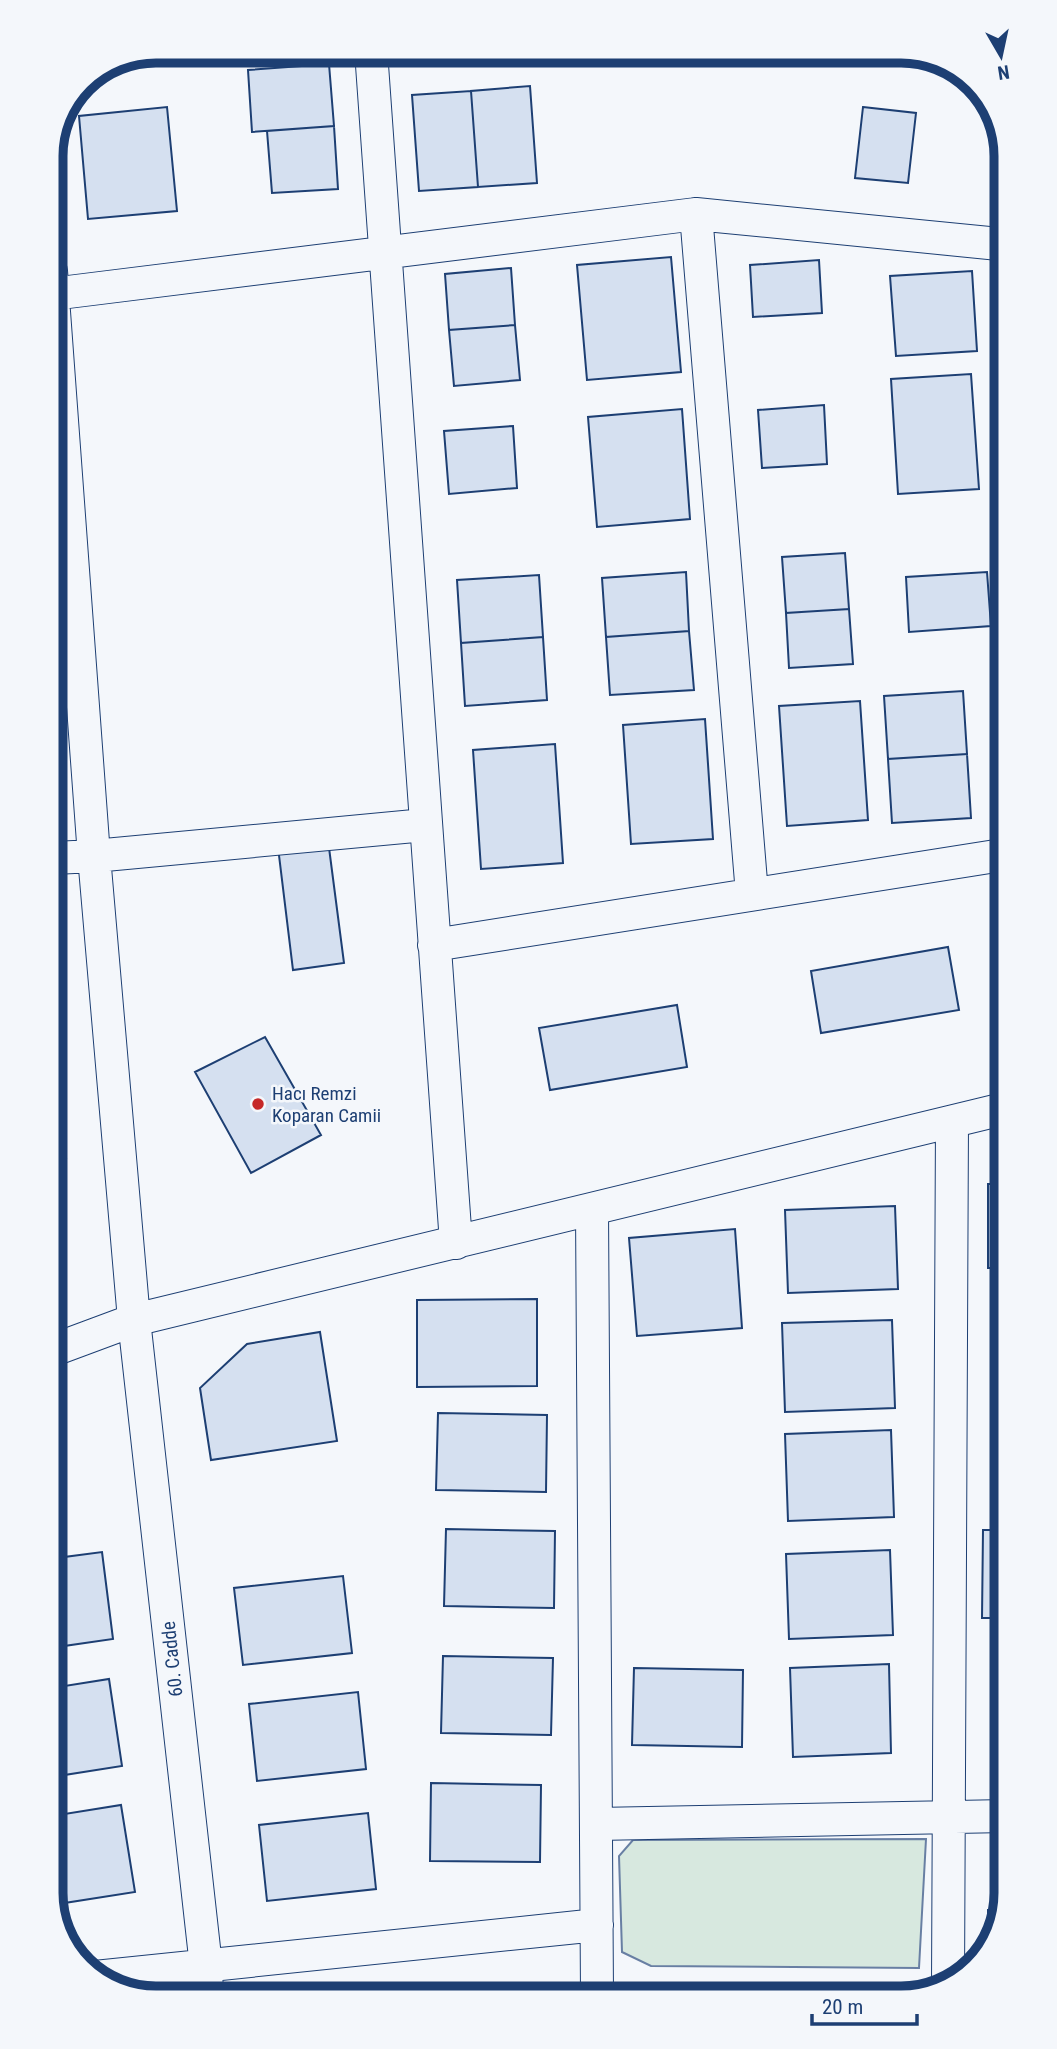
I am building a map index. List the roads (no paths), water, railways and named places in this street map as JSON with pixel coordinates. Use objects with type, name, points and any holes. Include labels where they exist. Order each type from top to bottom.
[{"type":"street","points":[[372,63],[456,1242]]},
{"type":"street","points":[[696,214],[752,894]]},
{"type":"street","points":[[63,285],[384,253],[696,214],[994,244]]},
{"type":"street","name":"60. Cadde","points":[[63,435],[94,856],[134,1320],[207,1986]]},
{"type":"street","points":[[63,858],[425,825]]},
{"type":"street","points":[[434,945],[994,856]]},
{"type":"street","points":[[63,1346],[134,1320],[994,1111]]},
{"type":"street","points":[[948,1973],[952,1122]]},
{"type":"street","points":[[592,1209],[597,1986]]},
{"type":"street","points":[[597,1824],[994,1816]]},
{"type":"street","points":[[113,1975],[597,1926]]},
{"type":"place","name":"Hacı Remzi Koparan Camii","points":[[258,1104]]}]
